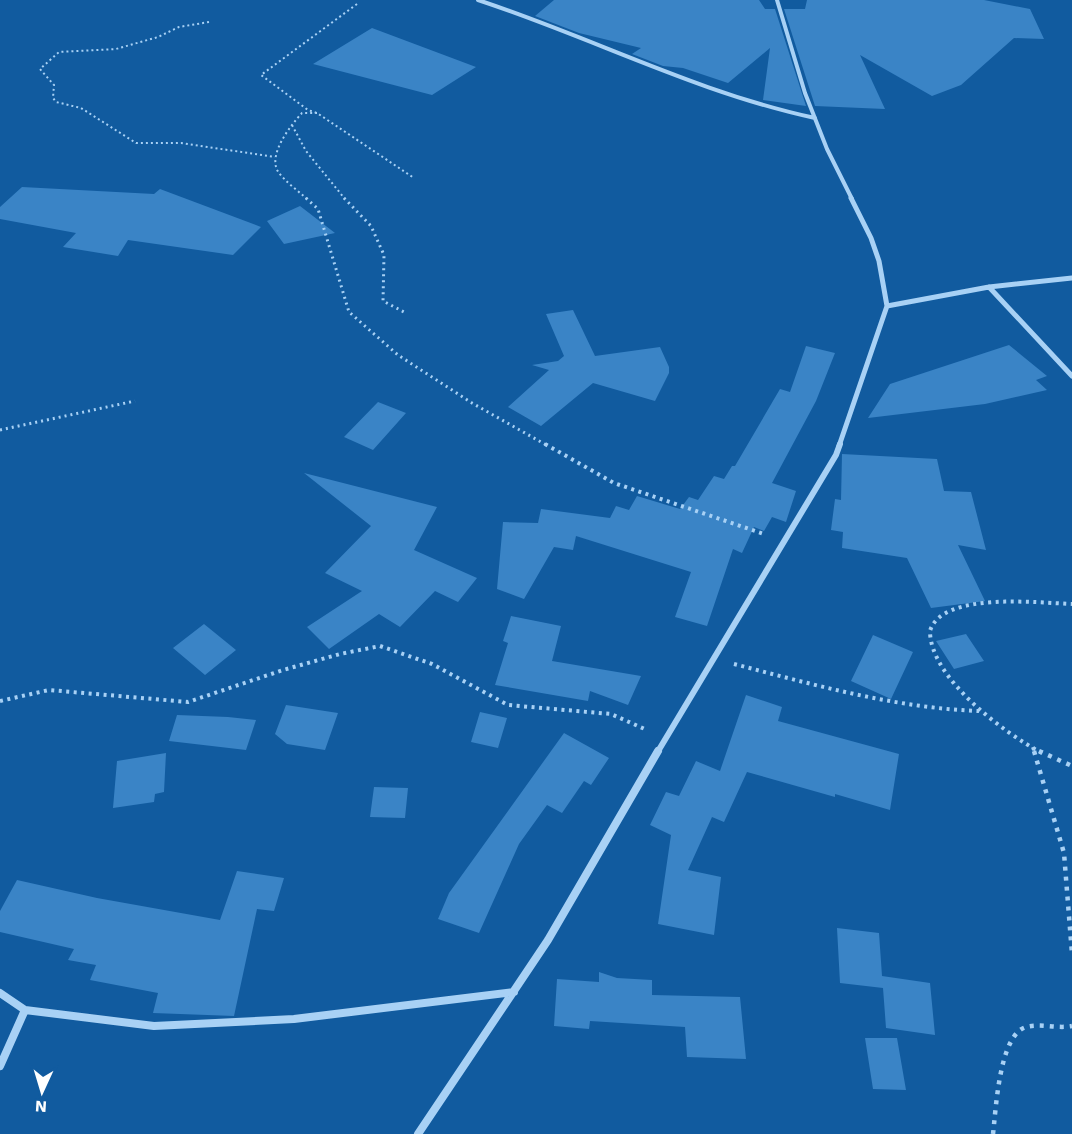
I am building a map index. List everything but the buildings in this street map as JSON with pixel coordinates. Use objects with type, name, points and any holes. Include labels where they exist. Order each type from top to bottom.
[{"type":"street","points":[[478,0],[574,34],[679,78],[783,112],[815,118]]},
{"type":"street","points":[[418,1134],[548,940],[667,739],[712,658],[836,455],[887,306],[879,261],[871,238],[827,149],[777,0]]},
{"type":"street","points":[[887,306],[989,287],[1072,278]]},
{"type":"street","points":[[989,287],[1072,376]]},
{"type":"street","points":[[0,993],[25,1010],[154,1026],[294,1019],[514,992]]},
{"type":"street","points":[[0,1066],[25,1010]]},
{"type":"path","points":[[357,4],[261,75],[309,110],[317,113],[414,178]]},
{"type":"path","points":[[209,22],[179,27],[158,37],[116,49],[59,52],[40,69],[54,85],[53,98],[56,102],[81,108],[136,143],[181,143],[275,157]]},
{"type":"path","points":[[317,113],[302,113],[291,125],[275,157],[277,171],[318,209],[349,312],[398,355],[472,403],[614,483],[734,522],[784,542]]},
{"type":"path","points":[[291,125],[306,151],[351,206],[371,226],[384,255],[383,301],[404,312]]},
{"type":"path","points":[[0,430],[135,401]]},
{"type":"path","points":[[1072,604],[994,603],[944,613],[933,623],[929,632],[930,640],[942,664],[980,711],[1061,763],[1072,766]]},
{"type":"path","points":[[0,701],[49,690],[188,702],[283,670],[340,654],[380,646],[432,664],[508,705],[611,714],[667,739]]},
{"type":"path","points":[[712,658],[879,700],[952,711],[980,711]]},
{"type":"path","points":[[1033,746],[1064,853],[1072,954]]},
{"type":"path","points":[[993,1134],[1003,1063],[1013,1034],[1024,1027],[1051,1029],[1072,1026]]}]
